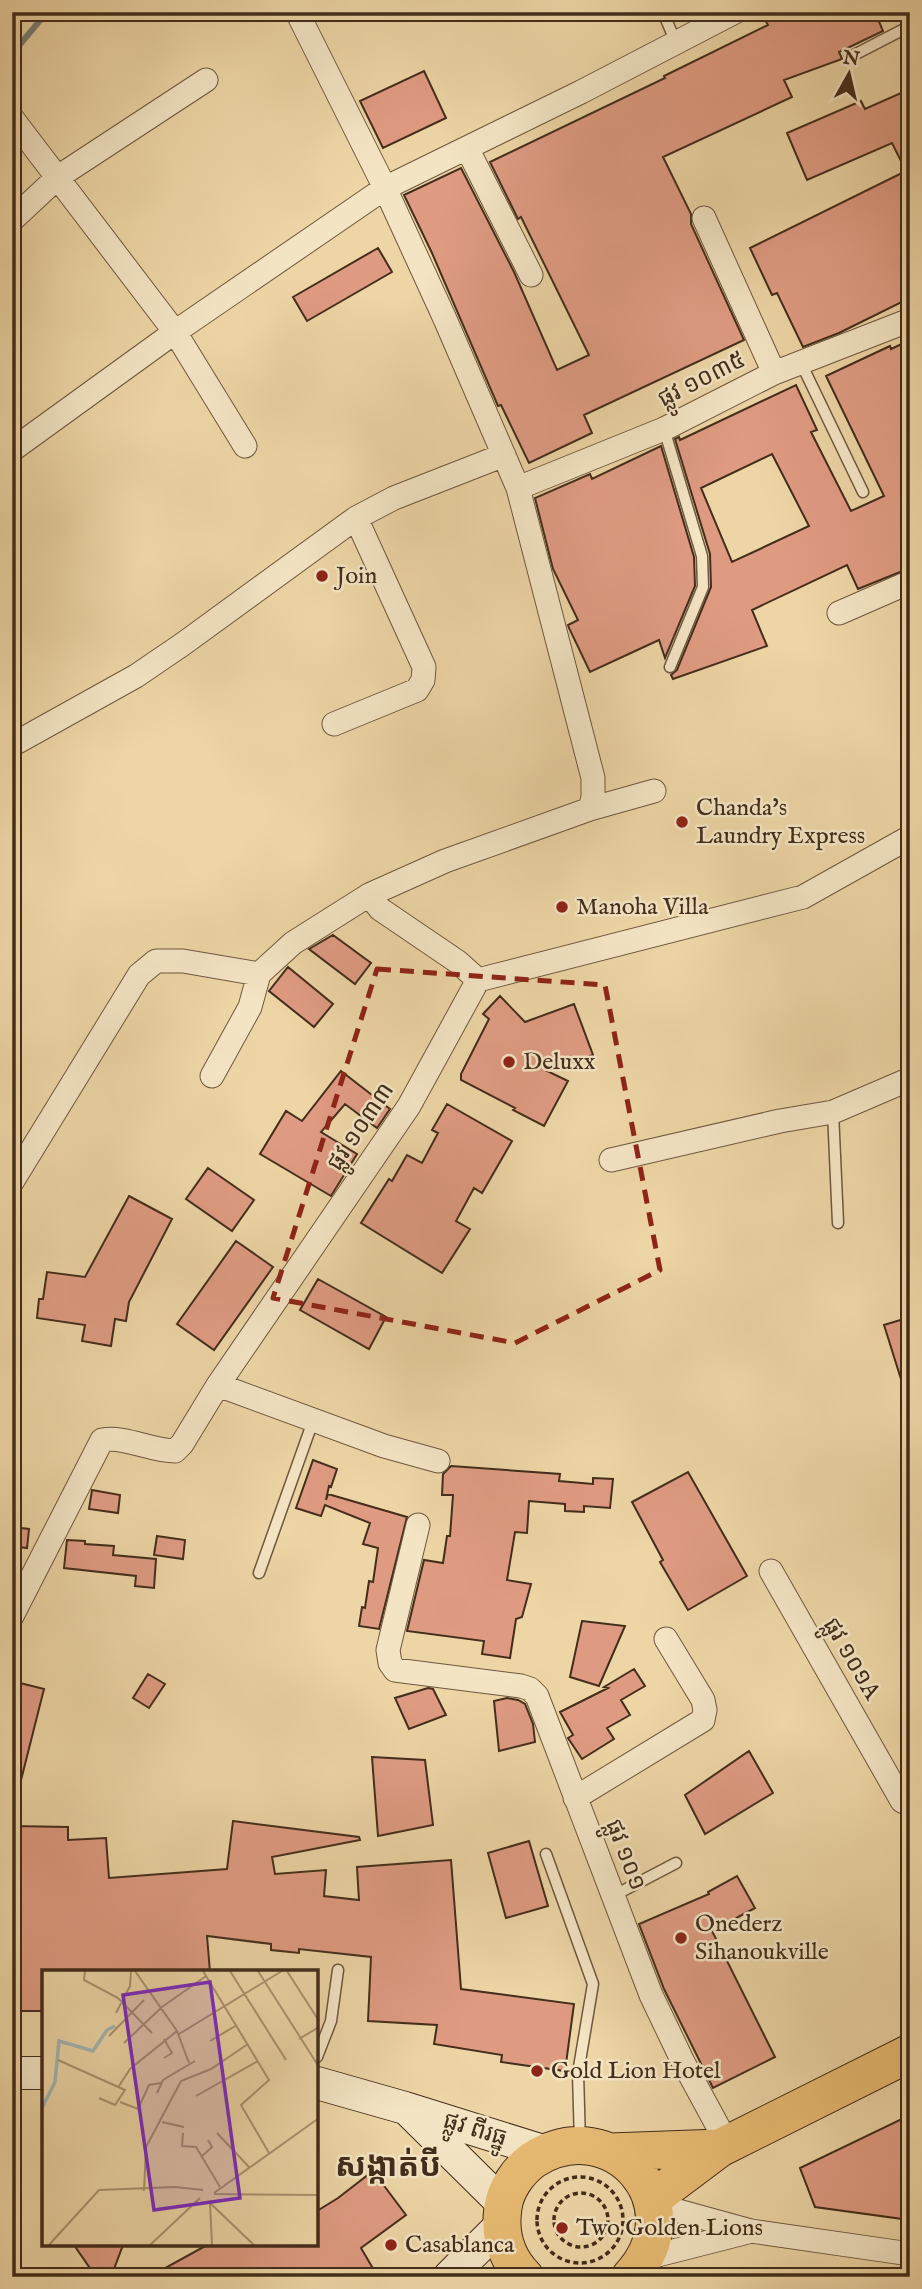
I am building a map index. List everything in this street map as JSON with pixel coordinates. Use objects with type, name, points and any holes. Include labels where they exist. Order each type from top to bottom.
[{"type":"main road","points":[[652,2201],[724,2146],[910,2053]]},
{"type":"main road","points":[[12,2073],[42,2073]]},
{"type":"main road","name":"ផ្លូវ ពីរធ្នូ","points":[[318,2083],[586,2159]]},
{"type":"main road","name":"ផ្លូវ ពីរធ្នូ","points":[[405,2108],[502,2214]]},
{"type":"main road","points":[[525,2277],[509,2256],[503,2241],[502,2214],[511,2183],[526,2165],[724,2146]]},
{"type":"main road","points":[[586,2159],[628,2163],[642,2179],[652,2201],[655,2230],[642,2268]]},
{"type":"main road","points":[[449,2277],[502,2214]]},
{"type":"street","points":[[297,12],[385,188],[518,488],[593,778],[590,808]]},
{"type":"street","points":[[12,450],[175,332],[385,188],[735,12]]},
{"type":"street","points":[[12,220],[58,177],[206,80]]},
{"type":"street","points":[[12,118],[175,332],[245,446]]},
{"type":"street","points":[[467,148],[531,275]]},
{"type":"street","points":[[704,218],[774,373]]},
{"type":"street","name":"ផ្លូវ ១០៣៥","points":[[518,488],[664,429],[774,373],[910,320]]},
{"type":"street","points":[[12,745],[136,676],[356,518],[394,498],[504,454]]},
{"type":"street","points":[[334,724],[417,690],[424,680],[424,667],[356,518]]},
{"type":"street","points":[[839,613],[910,582]]},
{"type":"street","points":[[212,1076],[250,1007],[259,974],[293,943],[369,895],[446,861],[590,808],[654,791]]},
{"type":"street","points":[[369,895],[380,909],[458,962],[478,980],[803,897],[910,837]]},
{"type":"street","points":[[12,1182],[139,975],[156,961],[183,961],[259,974]]},
{"type":"street","name":"ផ្លូវ ១០៣៣","points":[[12,1616],[102,1440],[112,1438],[164,1451],[175,1451],[182,1444],[218,1385],[409,1106],[478,980]]},
{"type":"street","points":[[611,1160],[833,1112],[910,1079]]},
{"type":"street","points":[[218,1385],[384,1446],[439,1461]]},
{"type":"street","name":"ផ្លូវ ១០១","points":[[418,1525],[388,1650],[390,1663],[395,1670],[414,1674],[522,1686],[537,1696],[656,2006],[724,2146]]},
{"type":"street","name":"ផ្លូវ ១០១A","points":[[771,1571],[902,1801],[910,1805]]},
{"type":"street","points":[[575,1798],[703,1720],[703,1700],[666,1639]]},
{"type":"street","points":[[652,2201],[751,2231],[910,2254]]},
{"type":"street","points":[[642,2268],[751,2231]]},
{"type":"lane","points":[[663,12],[676,43]]},
{"type":"lane","points":[[850,57],[910,26]]},
{"type":"lane","points":[[802,363],[863,492]]},
{"type":"lane","points":[[664,429],[702,556],[703,587],[670,667]]},
{"type":"lane","points":[[833,1112],[838,1223]]},
{"type":"lane","points":[[259,1573],[313,1421]]},
{"type":"lane","points":[[546,1854],[593,1984],[578,2073],[586,2159]]},
{"type":"lane","points":[[613,1896],[676,1863]]},
{"type":"lane","points":[[318,2054],[331,2021],[338,1970]]},
{"type":"path","points":[[586,2159],[617,2197],[624,2217],[622,2232],[612,2250],[604,2257],[591,2262],[574,2263],[557,2257],[548,2249],[539,2235],[538,2211],[542,2199],[562,2180],[590,2178],[586,2159]]},
{"type":"path","points":[[581,2193],[599,2200],[608,2217],[607,2228],[601,2238],[588,2245],[577,2246],[568,2243],[559,2235],[554,2222],[555,2214],[563,2200],[581,2193]]},
{"type":"highlighted area","points":[[377,969],[605,985],[660,1270],[515,1343],[273,1298]]},
{"type":"building","points":[[780,12],[875,12],[883,31],[839,52],[842,59],[784,80],[792,97],[663,157],[691,214],[691,224],[744,340],[584,415],[592,433],[529,463],[501,405],[498,406],[404,195],[461,168],[514,272],[557,370],[589,355],[521,217],[518,219],[490,162],[768,25],[765,20]]},
{"type":"building","points":[[424,71],[446,118],[383,148],[360,101]]},
{"type":"building","points":[[910,89],[910,298],[839,333],[803,347],[777,293],[772,295],[750,248],[906,171],[892,143],[807,180],[787,133],[861,101],[865,109]]},
{"type":"building","points":[[378,248],[392,272],[307,321],[293,297]]},
{"type":"building","points":[[910,340],[910,568],[858,589],[847,565],[752,610],[767,646],[673,679],[671,675],[677,670],[711,587],[710,554],[675,439],[679,437],[680,440],[796,385],[817,430],[811,432],[851,511],[884,496],[826,376],[890,346],[891,349]],"holes":[[[772,454],[809,526],[732,562],[701,488]]]},
{"type":"building","points":[[661,446],[694,557],[695,586],[665,658],[659,640],[590,672],[568,625],[578,620],[553,569],[535,498],[590,474],[592,479]]},
{"type":"building","points":[[333,935],[371,963],[355,984],[309,949]]},
{"type":"building","points":[[288,967],[333,1004],[314,1027],[269,991]]},
{"type":"building","points":[[500,996],[525,1022],[574,1004],[593,1055],[547,1071],[568,1081],[544,1126],[461,1080],[461,1074],[489,1019],[483,1014]]},
{"type":"building","points":[[341,1071],[390,1109],[377,1128],[345,1104],[321,1132],[357,1154],[331,1196],[260,1154],[286,1111],[302,1121]]},
{"type":"building","points":[[447,1104],[512,1141],[482,1193],[474,1188],[456,1221],[470,1229],[442,1273],[361,1223],[389,1179],[392,1181],[407,1155],[422,1163],[438,1133],[432,1130]]},
{"type":"building","points":[[208,1168],[254,1200],[232,1231],[186,1199]]},
{"type":"building","points":[[129,1196],[172,1219],[129,1302],[126,1321],[115,1319],[111,1346],[82,1341],[85,1325],[37,1318],[47,1272],[85,1277]]},
{"type":"building","points":[[236,1241],[273,1267],[214,1350],[177,1324]]},
{"type":"building","points":[[318,1279],[386,1317],[369,1349],[300,1310]]},
{"type":"building","points":[[910,1317],[910,1394],[906,1395],[884,1325]]},
{"type":"building","points":[[313,1460],[337,1469],[331,1487],[329,1486],[326,1500],[328,1494],[407,1517],[379,1629],[359,1626],[369,1581],[373,1582],[378,1548],[363,1544],[370,1523],[325,1505],[321,1516],[296,1508]]},
{"type":"building","points":[[451,1466],[560,1474],[559,1481],[593,1484],[593,1478],[613,1479],[610,1508],[584,1506],[584,1512],[565,1511],[565,1504],[529,1501],[527,1533],[515,1532],[507,1580],[531,1584],[522,1617],[516,1619],[510,1658],[482,1654],[484,1641],[407,1631],[424,1560],[443,1563],[447,1536],[450,1536],[453,1495],[442,1495],[443,1474]]},
{"type":"building","points":[[688,1472],[747,1576],[688,1610],[660,1562],[663,1560],[632,1502]]},
{"type":"building","points":[[92,1490],[120,1495],[118,1513],[89,1509]]},
{"type":"building","points":[[12,1527],[29,1529],[27,1548],[12,1546]]},
{"type":"building","points":[[157,1536],[185,1540],[183,1559],[154,1555]]},
{"type":"building","points":[[67,1540],[114,1546],[113,1555],[156,1559],[154,1588],[135,1586],[136,1576],[64,1568]]},
{"type":"building","points":[[582,1621],[625,1626],[599,1686],[570,1677]]},
{"type":"building","points":[[634,1669],[645,1686],[621,1700],[630,1715],[607,1728],[614,1739],[582,1759],[568,1738],[573,1735],[560,1712],[608,1688],[604,1687]]},
{"type":"building","points":[[148,1674],[165,1684],[149,1708],[133,1698]]},
{"type":"building","points":[[12,1681],[44,1689],[18,1792],[12,1791]]},
{"type":"building","points":[[428,1688],[433,1689],[446,1715],[409,1729],[395,1698]]},
{"type":"building","points":[[507,1698],[525,1704],[533,1724],[535,1742],[499,1751],[494,1701]]},
{"type":"building","points":[[749,1751],[773,1793],[705,1834],[685,1795]]},
{"type":"building","points":[[372,1757],[425,1760],[433,1825],[378,1836]]},
{"type":"building","points":[[233,1821],[359,1837],[360,1840],[272,1857],[275,1874],[326,1870],[324,1896],[359,1900],[357,1867],[451,1860],[461,1989],[574,2004],[565,2071],[501,2062],[502,2055],[434,2044],[437,2025],[368,2021],[371,1957],[299,1949],[299,1953],[271,1950],[271,1944],[207,1936],[210,1970],[42,1970],[42,2011],[12,2011],[12,1826],[68,1827],[68,1840],[106,1838],[109,1878],[227,1869]]},
{"type":"building","points":[[529,1841],[548,1906],[506,1918],[488,1853]]},
{"type":"building","points":[[737,1876],[755,1908],[712,1931],[775,2057],[713,2088],[664,1989],[639,1924],[709,1894],[708,1892]]},
{"type":"building","points":[[910,2115],[910,2220],[815,2207],[800,2168]]},
{"type":"building","points":[[373,2171],[406,2215],[361,2248],[378,2277],[149,2277],[203,2247],[318,2247],[318,2210]]},
{"type":"building","points":[[75,2247],[122,2247],[111,2277],[96,2277]]},
{"type":"waterway","points":[[12,54],[47,12]]},
{"type":"place","name":"Join","points":[[322,576]]},
{"type":"place","name":"Chanda's Laundry Express","points":[[682,822]]},
{"type":"place","name":"Manoha Villa","points":[[562,907]]},
{"type":"place","name":"Deluxx","points":[[509,1062]]},
{"type":"place","name":"Onederz Sihanoukville","points":[[681,1938]]},
{"type":"place","name":"Gold Lion Hotel","points":[[537,2071]]},
{"type":"place","name":"Two Golden Lions","points":[[562,2228]]},
{"type":"place","name":"Casablanca","points":[[391,2245]]},
{"type":"district","name":"សង្កាត់បី","points":[[388,2167]]}]
